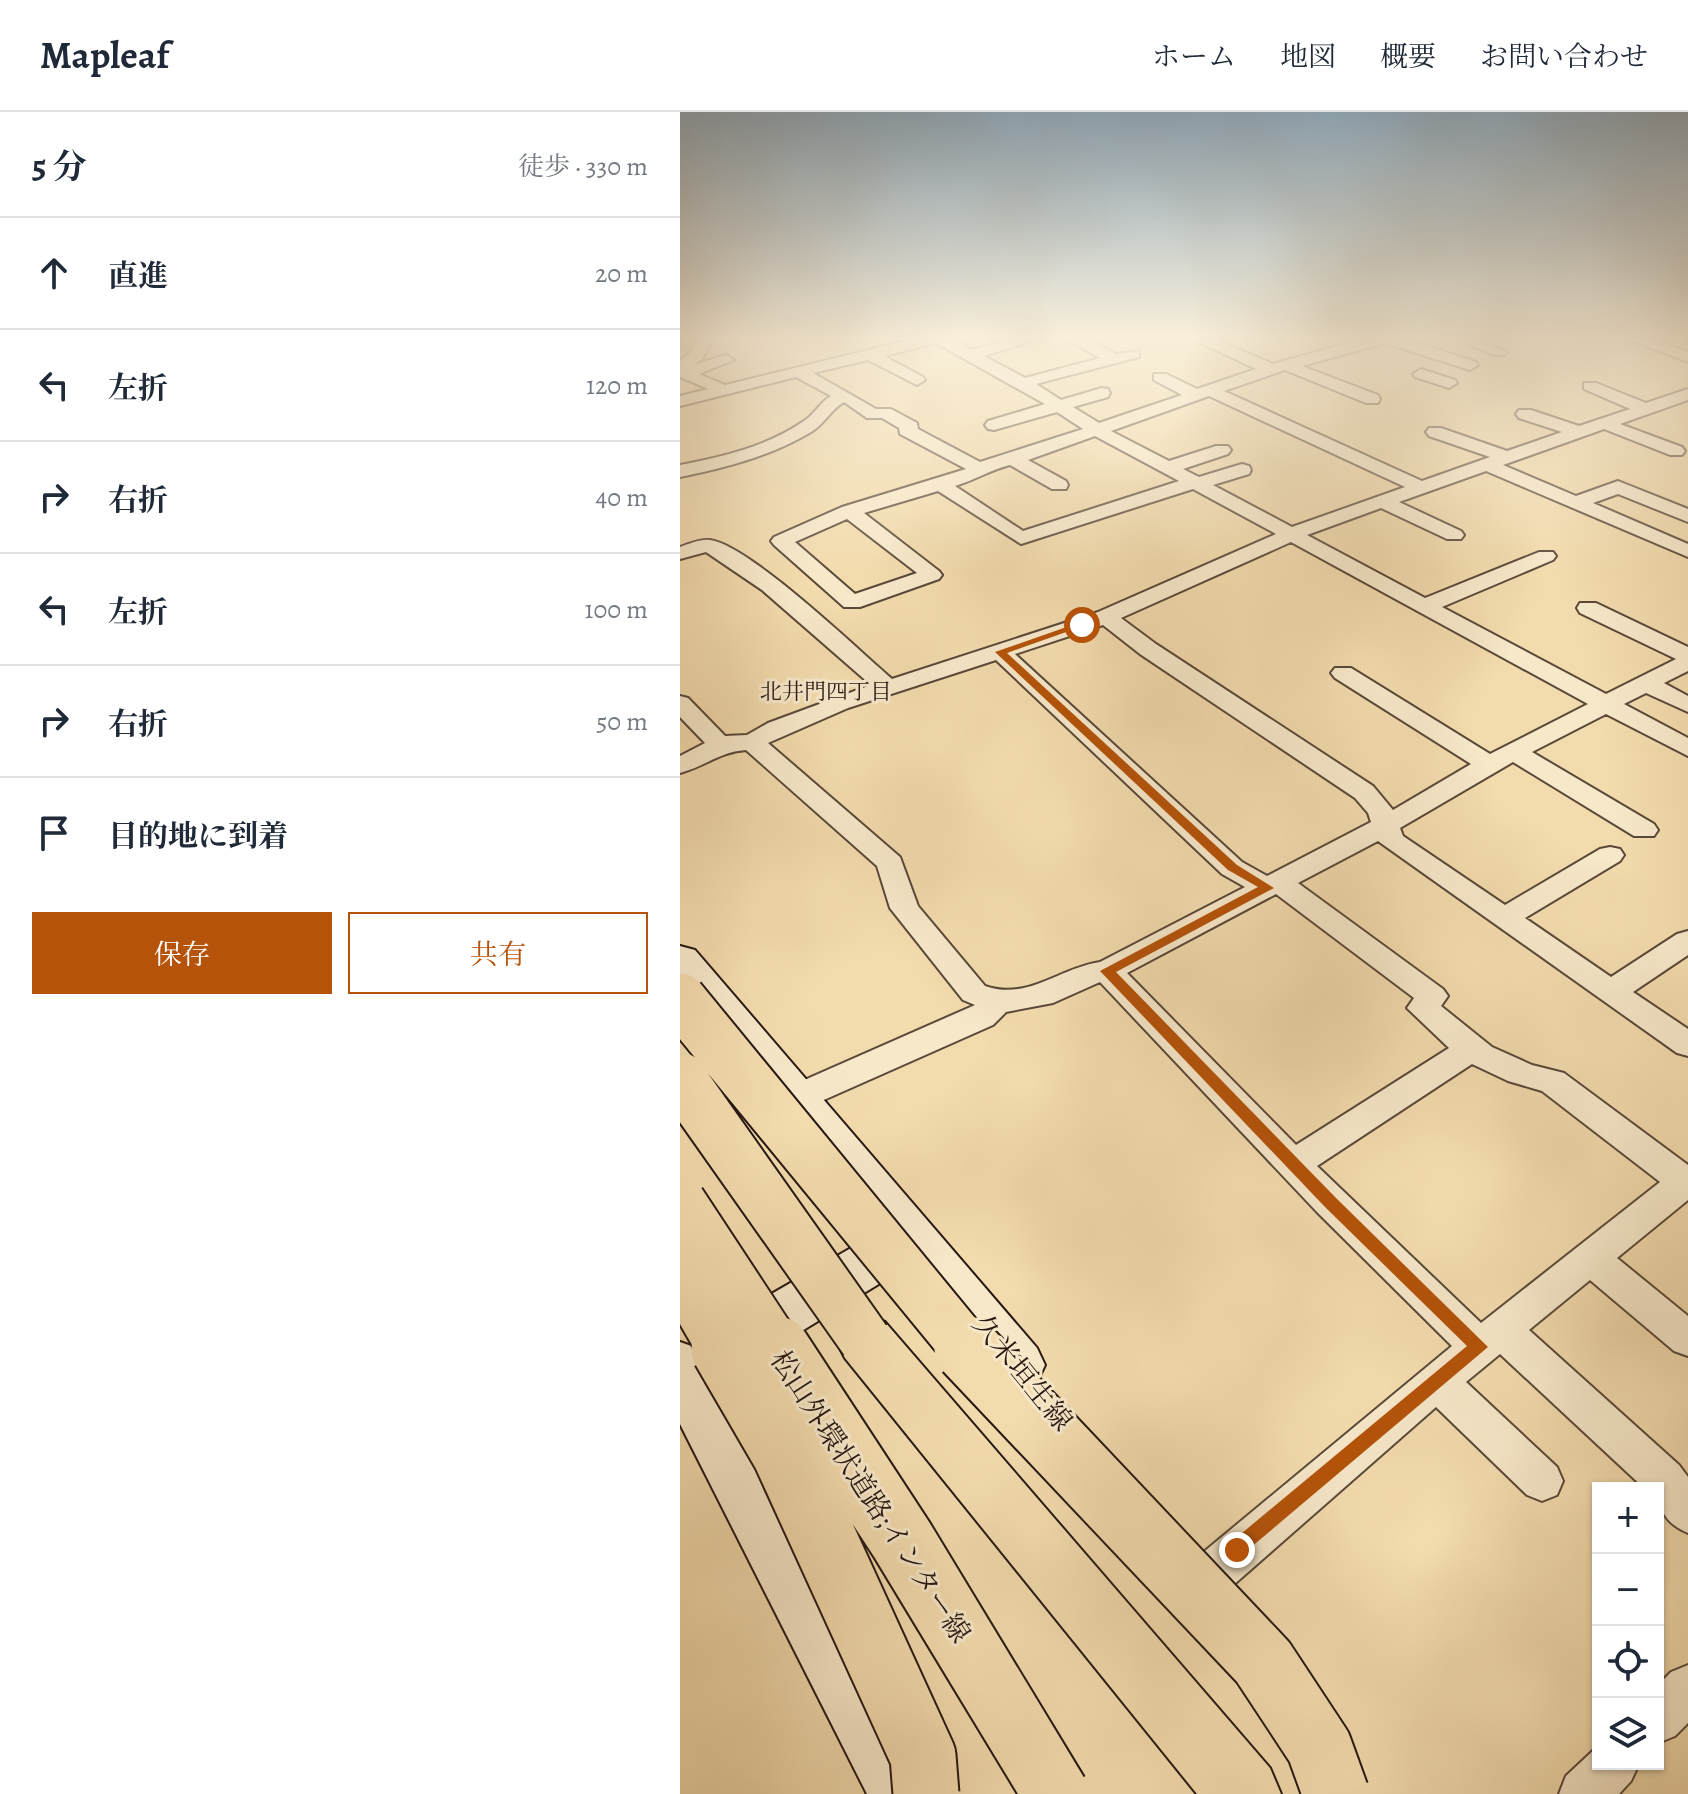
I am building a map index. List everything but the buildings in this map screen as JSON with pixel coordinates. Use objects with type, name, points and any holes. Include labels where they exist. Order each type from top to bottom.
[{"type":"highway","points":[[680,999],[954,1335],[1263,1662],[1319,1747],[1336,1794]]},
{"type":"highway","points":[[680,1078],[865,1340],[1244,1794]]},
{"type":"highway","name":"松山外環状道路;インター線","points":[[680,1202],[902,1540],[1056,1794]]},
{"type":"highway","points":[[680,1273],[798,1481],[923,1756],[905,1791]]},
{"type":"main road","name":"久米垣生線","points":[[680,960],[913,1237],[1198,1586],[1353,1794]]},
{"type":"main road","points":[[905,1791],[682,1370],[913,1237]]},
{"type":"street","points":[[680,471],[730,459],[787,438],[814,423],[819,415]]},
{"type":"street","points":[[890,415],[911,427],[899,432],[978,468]]},
{"type":"street","points":[[994,425],[1029,415]]},
{"type":"street","points":[[1074,415],[1688,748]]},
{"type":"street","points":[[849,511],[932,575],[852,602],[781,541],[849,511],[971,475],[978,468],[1140,415]]},
{"type":"street","points":[[1262,415],[1420,487]]},
{"type":"street","points":[[1274,420],[1288,415]]},
{"type":"street","points":[[1529,415],[1579,432]]},
{"type":"street","points":[[1583,415],[1676,451]]},
{"type":"street","points":[[680,765],[708,753],[719,744],[752,742],[803,717],[887,687],[1106,617],[1161,590],[1295,536],[1314,525],[1627,415]]},
{"type":"street","points":[[1435,432],[1506,457]]},
{"type":"street","points":[[787,438],[813,443]]},
{"type":"street","points":[[1170,467],[1222,450]]},
{"type":"street","points":[[1013,459],[1059,485]]},
{"type":"street","points":[[1486,464],[1575,503],[1678,539],[1688,551]]},
{"type":"street","points":[[940,484],[1021,538],[1242,470]]},
{"type":"street","points":[[1575,503],[1618,487],[1688,516]]},
{"type":"street","points":[[1382,501],[1454,535]]},
{"type":"street","points":[[680,553],[707,545],[717,548],[766,583],[887,687]]},
{"type":"street","points":[[1425,606],[1546,556]]},
{"type":"street","points":[[1588,608],[1688,659]]},
{"type":"street","points":[[1106,617],[1148,649],[1364,792],[1381,811],[1391,840],[1688,1045]]},
{"type":"street","points":[[1000,652],[1232,868],[1272,885],[1432,996],[1423,1008],[1471,1049],[1527,1077],[1552,1081],[1687,1181],[1437,1381],[1198,1586]]},
{"type":"street","points":[[752,742],[890,863],[904,908],[964,985],[974,993],[998,1002],[1021,1001],[1042,996],[1088,974],[1107,971],[1385,826],[1501,758],[1688,659]]},
{"type":"street","points":[[1343,673],[1360,694],[1501,758],[1644,830]]},
{"type":"street","points":[[1645,683],[1688,705]]},
{"type":"street","points":[[680,703],[719,744]]},
{"type":"street","points":[[1504,918],[1610,855]]},
{"type":"street","points":[[1611,992],[1688,941]]},
{"type":"street","points":[[1107,971],[1330,1202],[1490,1338],[1683,1494]]},
{"type":"street","points":[[796,1098],[982,1017],[998,1002]]},
{"type":"street","points":[[1295,1163],[1471,1049]]},
{"type":"street","points":[[1590,1258],[1688,1339]]},
{"type":"street","points":[[1437,1381],[1542,1481]]},
{"type":"street","points":[[1664,1713],[1688,1689]]},
{"type":"street","points":[[1584,1794],[1608,1770]]},
{"type":"district","name":"北井門四丁目","points":[[826,691]]},
{"type":"route","points":[[1082,625],[1000,652],[1232,868],[1267,888],[1107,971],[1330,1202],[1479,1347],[1237,1550]]}]
